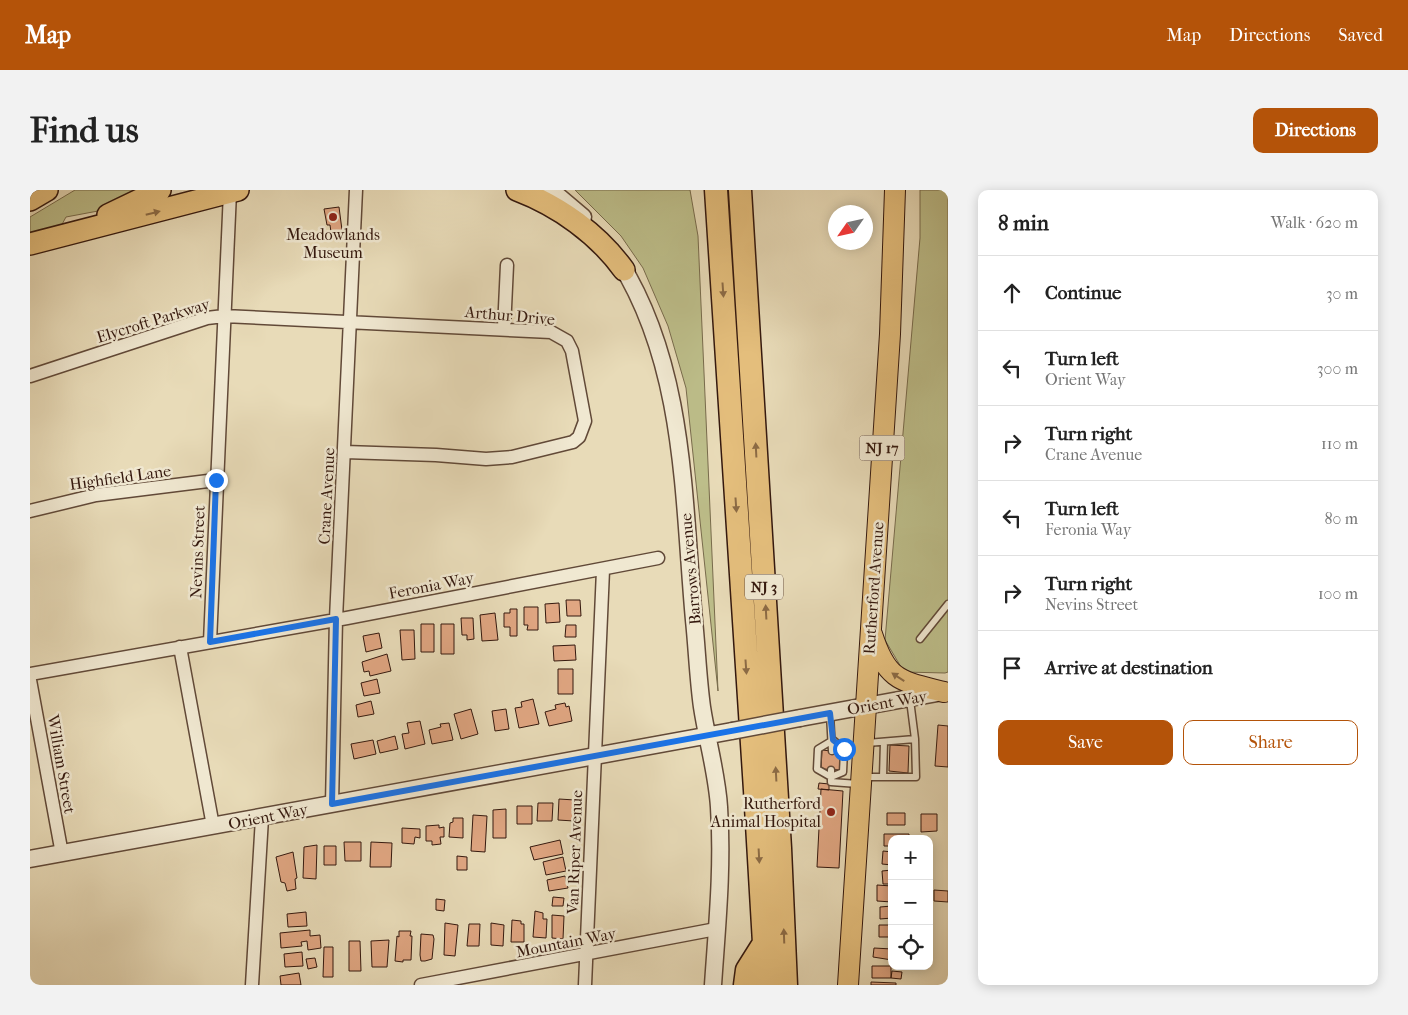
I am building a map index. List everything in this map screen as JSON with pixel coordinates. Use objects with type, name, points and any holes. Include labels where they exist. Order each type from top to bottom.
[{"type":"highway","points":[[30,200],[47,190]]},
{"type":"highway","points":[[55,238],[160,190]]},
{"type":"highway","points":[[517,190],[546,204],[584,228],[606,248],[624,270]]},
{"type":"highway","points":[[702,190],[705,219],[720,242]]},
{"type":"highway","name":"NJ 3","points":[[716,190],[764,943],[764,985]]},
{"type":"highway","name":"NJ 3","points":[[740,190],[780,848],[786,985]]},
{"type":"highway","points":[[30,244],[234,191]]},
{"type":"highway","points":[[745,985],[747,970],[764,943]]},
{"type":"main road","name":"Rutherford Avenue","points":[[848,985],[861,781],[856,749],[865,707],[890,334],[895,190]]},
{"type":"main road","points":[[870,628],[879,654],[894,676],[905,682],[946,692]]},
{"type":"street","name":"Crane Avenue","points":[[332,804],[336,619],[356,190]]},
{"type":"street","name":"Barrows Avenue","points":[[550,190],[592,226],[624,270],[642,306],[657,345],[674,413],[681,466],[702,707],[719,805],[720,885],[712,985]]},
{"type":"street","name":"Nevins Street","points":[[210,642],[224,316],[234,191]]},
{"type":"street","points":[[504,329],[507,265]]},
{"type":"street","name":"Elycroft Parkway","points":[[30,376],[207,318],[224,316],[350,321]]},
{"type":"street","name":"Arthur Drive","points":[[345,452],[436,455],[486,459],[512,457],[573,442],[579,437],[585,421],[571,348],[560,335],[551,332],[350,321]]},
{"type":"street","name":"Highfield Lane","points":[[30,511],[96,495],[216,480]]},
{"type":"street","name":"Feronia Way","points":[[210,642],[603,570],[658,558]]},
{"type":"street","name":"Van Riper Avenue","points":[[585,985],[593,758],[603,570]]},
{"type":"street","points":[[30,674],[210,642]]},
{"type":"street","points":[[180,647],[212,826]]},
{"type":"street","name":"William Street","points":[[30,680],[62,854]]},
{"type":"street","name":"Orient Way","points":[[30,860],[946,692]]},
{"type":"street","points":[[252,985],[262,818]]},
{"type":"street","name":"Mountain Way","points":[[421,985],[716,929]]},
{"type":"lane","points":[[920,639],[948,604]]},
{"type":"lane","points":[[831,773],[831,782],[861,781],[883,777],[916,777],[912,750],[915,739],[910,698]]},
{"type":"lane","points":[[830,713],[833,740],[832,751]]},
{"type":"lane","points":[[833,740],[844,749],[856,749],[884,742],[915,739]]},
{"type":"lane","points":[[833,740],[818,749],[817,769],[831,773],[843,772],[856,749]]},
{"type":"lane","points":[[883,777],[886,752],[884,742]]},
{"type":"lane","points":[[907,765],[915,765]]},
{"type":"green space","points":[[75,190],[142,190],[98,211],[66,217],[60,228],[30,235],[30,217]]},
{"type":"green space","points":[[575,190],[690,190],[698,236],[718,691],[686,388],[668,326],[643,268],[621,236]]},
{"type":"green space","points":[[920,190],[948,190],[948,672],[945,673],[904,672],[885,640],[920,238]]},
{"type":"building","name":"Meadowlands Museum","points":[[339,207],[342,230],[331,232],[330,225],[327,225],[324,209]]},
{"type":"building","points":[[566,600],[580,600],[581,616],[567,616]]},
{"type":"building","points":[[559,603],[560,622],[546,623],[545,604]]},
{"type":"building","points":[[524,607],[538,607],[538,630],[527,630],[528,625],[524,625]]},
{"type":"building","points":[[510,609],[517,609],[517,636],[510,636],[510,627],[504,627],[504,613],[510,613]]},
{"type":"building","points":[[495,613],[498,640],[482,641],[480,615]]},
{"type":"building","points":[[461,618],[473,618],[474,639],[467,640],[467,635],[462,635]]},
{"type":"building","points":[[421,624],[434,624],[434,652],[421,652]]},
{"type":"building","points":[[441,624],[454,624],[454,654],[441,654]]},
{"type":"building","points":[[566,625],[576,625],[576,637],[565,637]]},
{"type":"building","points":[[400,630],[414,630],[415,659],[402,660]]},
{"type":"building","points":[[379,633],[382,648],[366,652],[363,636]]},
{"type":"building","points":[[575,645],[576,660],[554,661],[553,646]]},
{"type":"building","points":[[387,654],[391,671],[370,676],[369,671],[364,672],[362,662]]},
{"type":"building","points":[[558,669],[573,669],[573,694],[558,694]]},
{"type":"building","points":[[377,679],[380,693],[364,696],[361,683]]},
{"type":"building","points":[[533,699],[539,724],[519,728],[515,708],[522,707],[521,702]]},
{"type":"building","points":[[371,701],[374,714],[358,717],[356,705]]},
{"type":"building","points":[[565,703],[566,707],[569,706],[572,721],[549,726],[545,712],[556,709],[555,705]]},
{"type":"building","points":[[471,709],[478,734],[461,739],[454,714]]},
{"type":"building","points":[[506,709],[509,729],[495,731],[492,711]]},
{"type":"building","points":[[420,721],[425,744],[405,749],[402,734],[409,733],[407,723]]},
{"type":"building","points":[[449,723],[453,740],[432,744],[429,730],[441,727],[440,724]]},
{"type":"building","points":[[938,725],[948,726],[948,767],[935,766]]},
{"type":"building","points":[[395,736],[398,749],[380,753],[377,741]]},
{"type":"building","points":[[373,740],[376,754],[354,759],[351,744]]},
{"type":"building","points":[[890,745],[909,746],[908,773],[889,771]]},
{"type":"building","points":[[822,750],[842,752],[841,770],[821,769]]},
{"type":"building","points":[[819,783],[829,784],[829,790],[818,789]]},
{"type":"building","name":"Rutherford Animal Hospital","points":[[821,789],[843,791],[839,868],[817,867]]},
{"type":"building","points":[[559,799],[575,800],[574,821],[558,820]]},
{"type":"building","points":[[538,803],[553,803],[552,821],[537,821]]},
{"type":"building","points":[[517,806],[532,806],[532,824],[517,824]]},
{"type":"building","points":[[506,809],[506,838],[493,838],[493,810]]},
{"type":"building","points":[[887,813],[905,813],[905,825],[887,825]]},
{"type":"building","points":[[921,814],[937,814],[937,831],[921,832]]},
{"type":"building","points":[[473,815],[487,816],[485,852],[471,851]]},
{"type":"building","points":[[453,818],[463,818],[463,838],[449,837],[450,823],[453,822]]},
{"type":"building","points":[[439,825],[439,828],[444,827],[444,837],[440,837],[441,844],[432,845],[432,841],[426,841],[426,826]]},
{"type":"building","points":[[402,828],[420,829],[420,838],[415,837],[414,844],[402,843]]},
{"type":"building","points":[[884,834],[909,834],[888,835],[888,846],[884,846]]},
{"type":"building","points":[[560,840],[563,854],[534,860],[530,847]]},
{"type":"building","points":[[344,842],[361,842],[361,861],[345,861]]},
{"type":"building","points":[[371,842],[392,843],[391,867],[370,867]]},
{"type":"building","points":[[317,845],[316,879],[303,878],[304,847]]},
{"type":"building","points":[[324,846],[336,846],[336,865],[324,865]]},
{"type":"building","points":[[883,851],[888,852],[888,865],[882,864]]},
{"type":"building","points":[[293,852],[297,878],[295,879],[296,889],[287,891],[285,883],[281,882],[276,857]]},
{"type":"building","points":[[457,856],[467,857],[467,870],[457,870]]},
{"type":"building","points":[[563,857],[566,871],[546,875],[543,862]]},
{"type":"building","points":[[888,870],[888,884],[883,884],[882,871]]},
{"type":"building","points":[[565,876],[568,888],[549,891],[547,880]]},
{"type":"building","points":[[877,885],[888,886],[888,902],[877,901]]},
{"type":"building","points":[[934,890],[948,891],[948,902],[934,901]]},
{"type":"building","points":[[553,897],[564,898],[563,906],[552,906]]},
{"type":"building","points":[[436,899],[445,900],[444,911],[436,910]]},
{"type":"building","points":[[888,906],[888,918],[880,919],[880,907]]},
{"type":"building","points":[[535,911],[543,913],[543,919],[547,919],[546,938],[533,937]]},
{"type":"building","points":[[306,912],[307,926],[288,927],[287,914]]},
{"type":"building","points":[[552,915],[564,916],[563,939],[552,938]]},
{"type":"building","points":[[512,920],[521,921],[521,924],[524,924],[524,942],[511,942]]},
{"type":"building","points":[[445,923],[458,925],[455,956],[444,955]]},
{"type":"building","points":[[491,923],[504,925],[503,946],[491,945]]},
{"type":"building","points":[[469,924],[480,924],[479,946],[467,946]]},
{"type":"building","points":[[879,925],[888,925],[888,937],[879,937]]},
{"type":"building","points":[[310,930],[310,936],[320,935],[321,948],[308,950],[307,941],[301,942],[302,946],[281,948],[280,933]]},
{"type":"building","points":[[399,931],[411,931],[411,960],[395,961]]},
{"type":"building","points":[[421,934],[433,935],[432,959],[421,961]]},
{"type":"building","points":[[389,940],[387,967],[372,967],[371,941]]},
{"type":"building","points":[[349,941],[360,941],[361,971],[349,971]]},
{"type":"building","points":[[324,947],[333,947],[333,977],[323,977]]},
{"type":"building","points":[[874,948],[888,949],[888,959],[873,957]]},
{"type":"building","points":[[302,952],[303,966],[285,967],[284,954]]},
{"type":"building","points":[[315,958],[317,967],[308,969],[306,959]]},
{"type":"building","points":[[872,966],[888,966],[888,970],[891,970],[891,978],[872,978]]},
{"type":"building","points":[[892,971],[902,972],[901,979],[891,978]]},
{"type":"building","points":[[299,973],[301,985],[281,985],[280,976]]},
{"type":"building","points":[[871,982],[896,983],[896,985],[871,985]]},
{"type":"place","name":"Meadowlands Museum","points":[[333,217]]},
{"type":"place","name":"Rutherford Animal Hospital","points":[[831,812]]},
{"type":"route","points":[[216,480],[210,642],[336,619],[332,804],[593,758],[830,713],[833,740],[844,749]]}]
